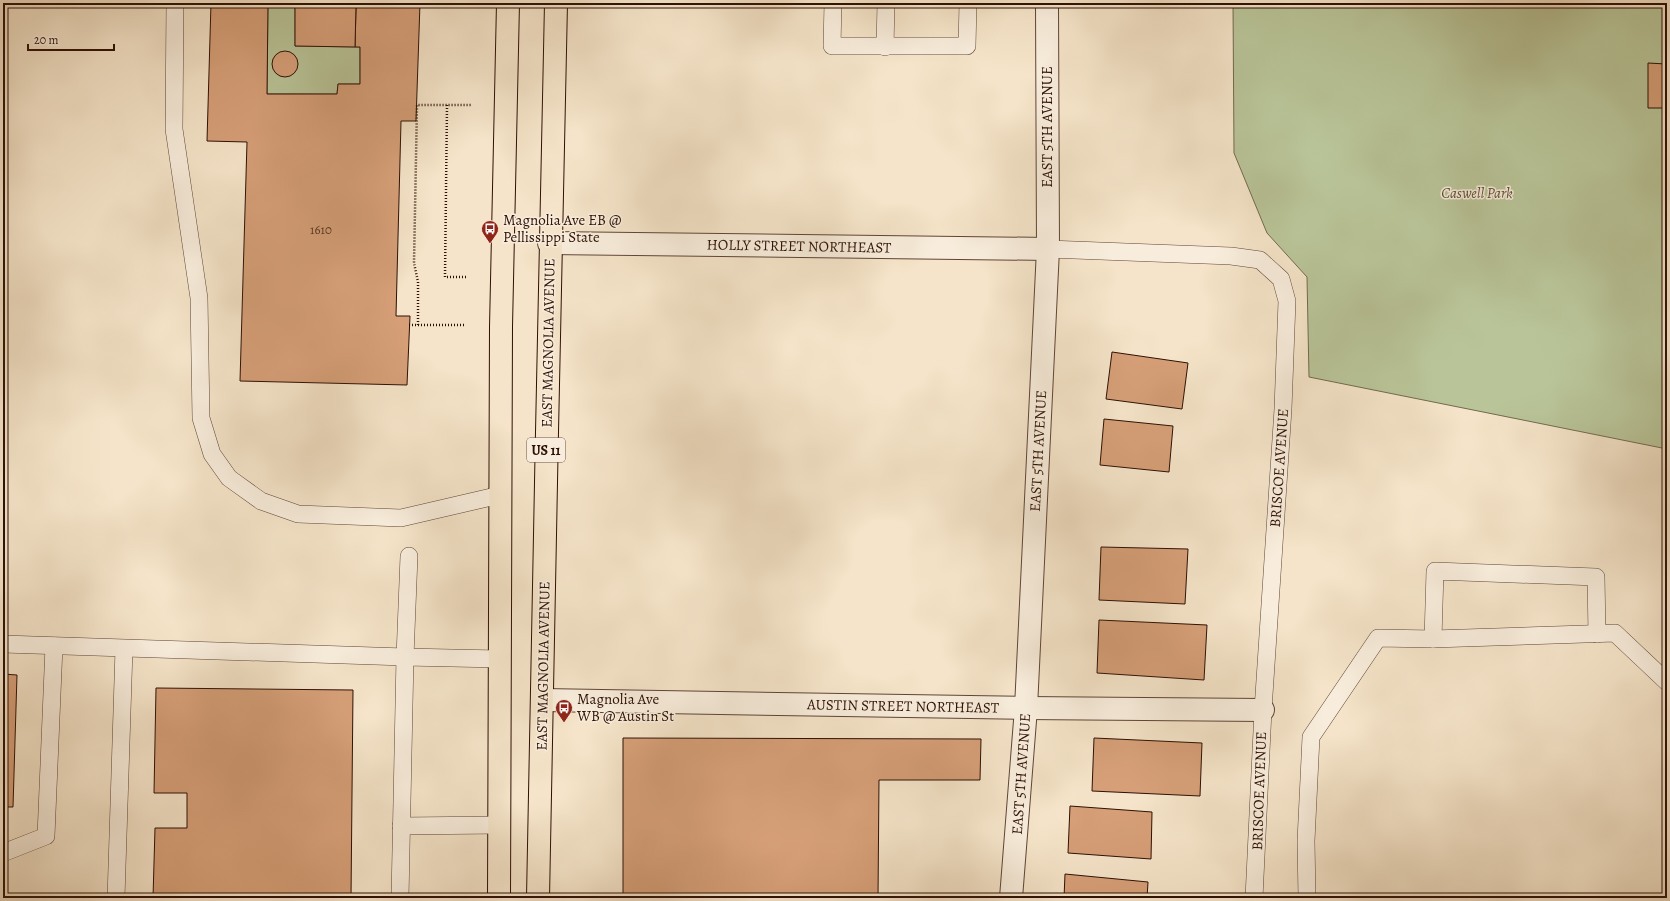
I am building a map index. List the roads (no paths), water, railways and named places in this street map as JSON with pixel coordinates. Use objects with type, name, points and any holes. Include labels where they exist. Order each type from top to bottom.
[{"type":"main road","points":[[499,898],[500,495],[508,3]]},
{"type":"main road","name":"EAST MAGNOLIA AVENUE","points":[[538,898],[556,3]]},
{"type":"street","name":"EAST 5TH AVENUE","points":[[1011,898],[1026,708],[1048,249],[1047,3]]},
{"type":"street","name":"HOLLY STREET NORTHEAST","points":[[550,243],[1048,249]]},
{"type":"street","name":"AUSTIN STREET NORTHEAST","points":[[543,700],[1026,708],[1263,710]]},
{"type":"lane","points":[[175,3],[174,129],[199,298],[202,418],[212,454],[229,478],[261,501],[298,514],[401,518],[500,495]]},
{"type":"lane","points":[[833,3],[832,46],[885,47],[967,46],[968,3]]},
{"type":"lane","points":[[885,47],[886,3]]},
{"type":"lane","name":"BRISCOE AVENUE","points":[[1048,249],[1231,256],[1260,260],[1281,279],[1287,301],[1285,371],[1263,710],[1254,898]]},
{"type":"lane","points":[[400,898],[405,657],[409,556]]},
{"type":"lane","points":[[1433,639],[1435,571],[1596,577],[1597,634]]},
{"type":"lane","points":[[1306,898],[1306,841],[1310,737],[1378,638],[1433,639],[1616,633],[1667,682]]},
{"type":"lane","points":[[3,644],[124,649],[499,659]]},
{"type":"lane","points":[[3,853],[46,836],[54,646]]},
{"type":"lane","points":[[116,898],[124,649]]},
{"type":"lane","points":[[401,826],[499,825]]},
{"type":"place","name":"Magnolia Ave EB @ Pellissippi State","points":[[490,244]]},
{"type":"place","name":"Magnolia Ave WB @ Austin St","points":[[564,723]]},
{"type":"park label","name":"Caswell Park","points":[[1477,193]]}]
